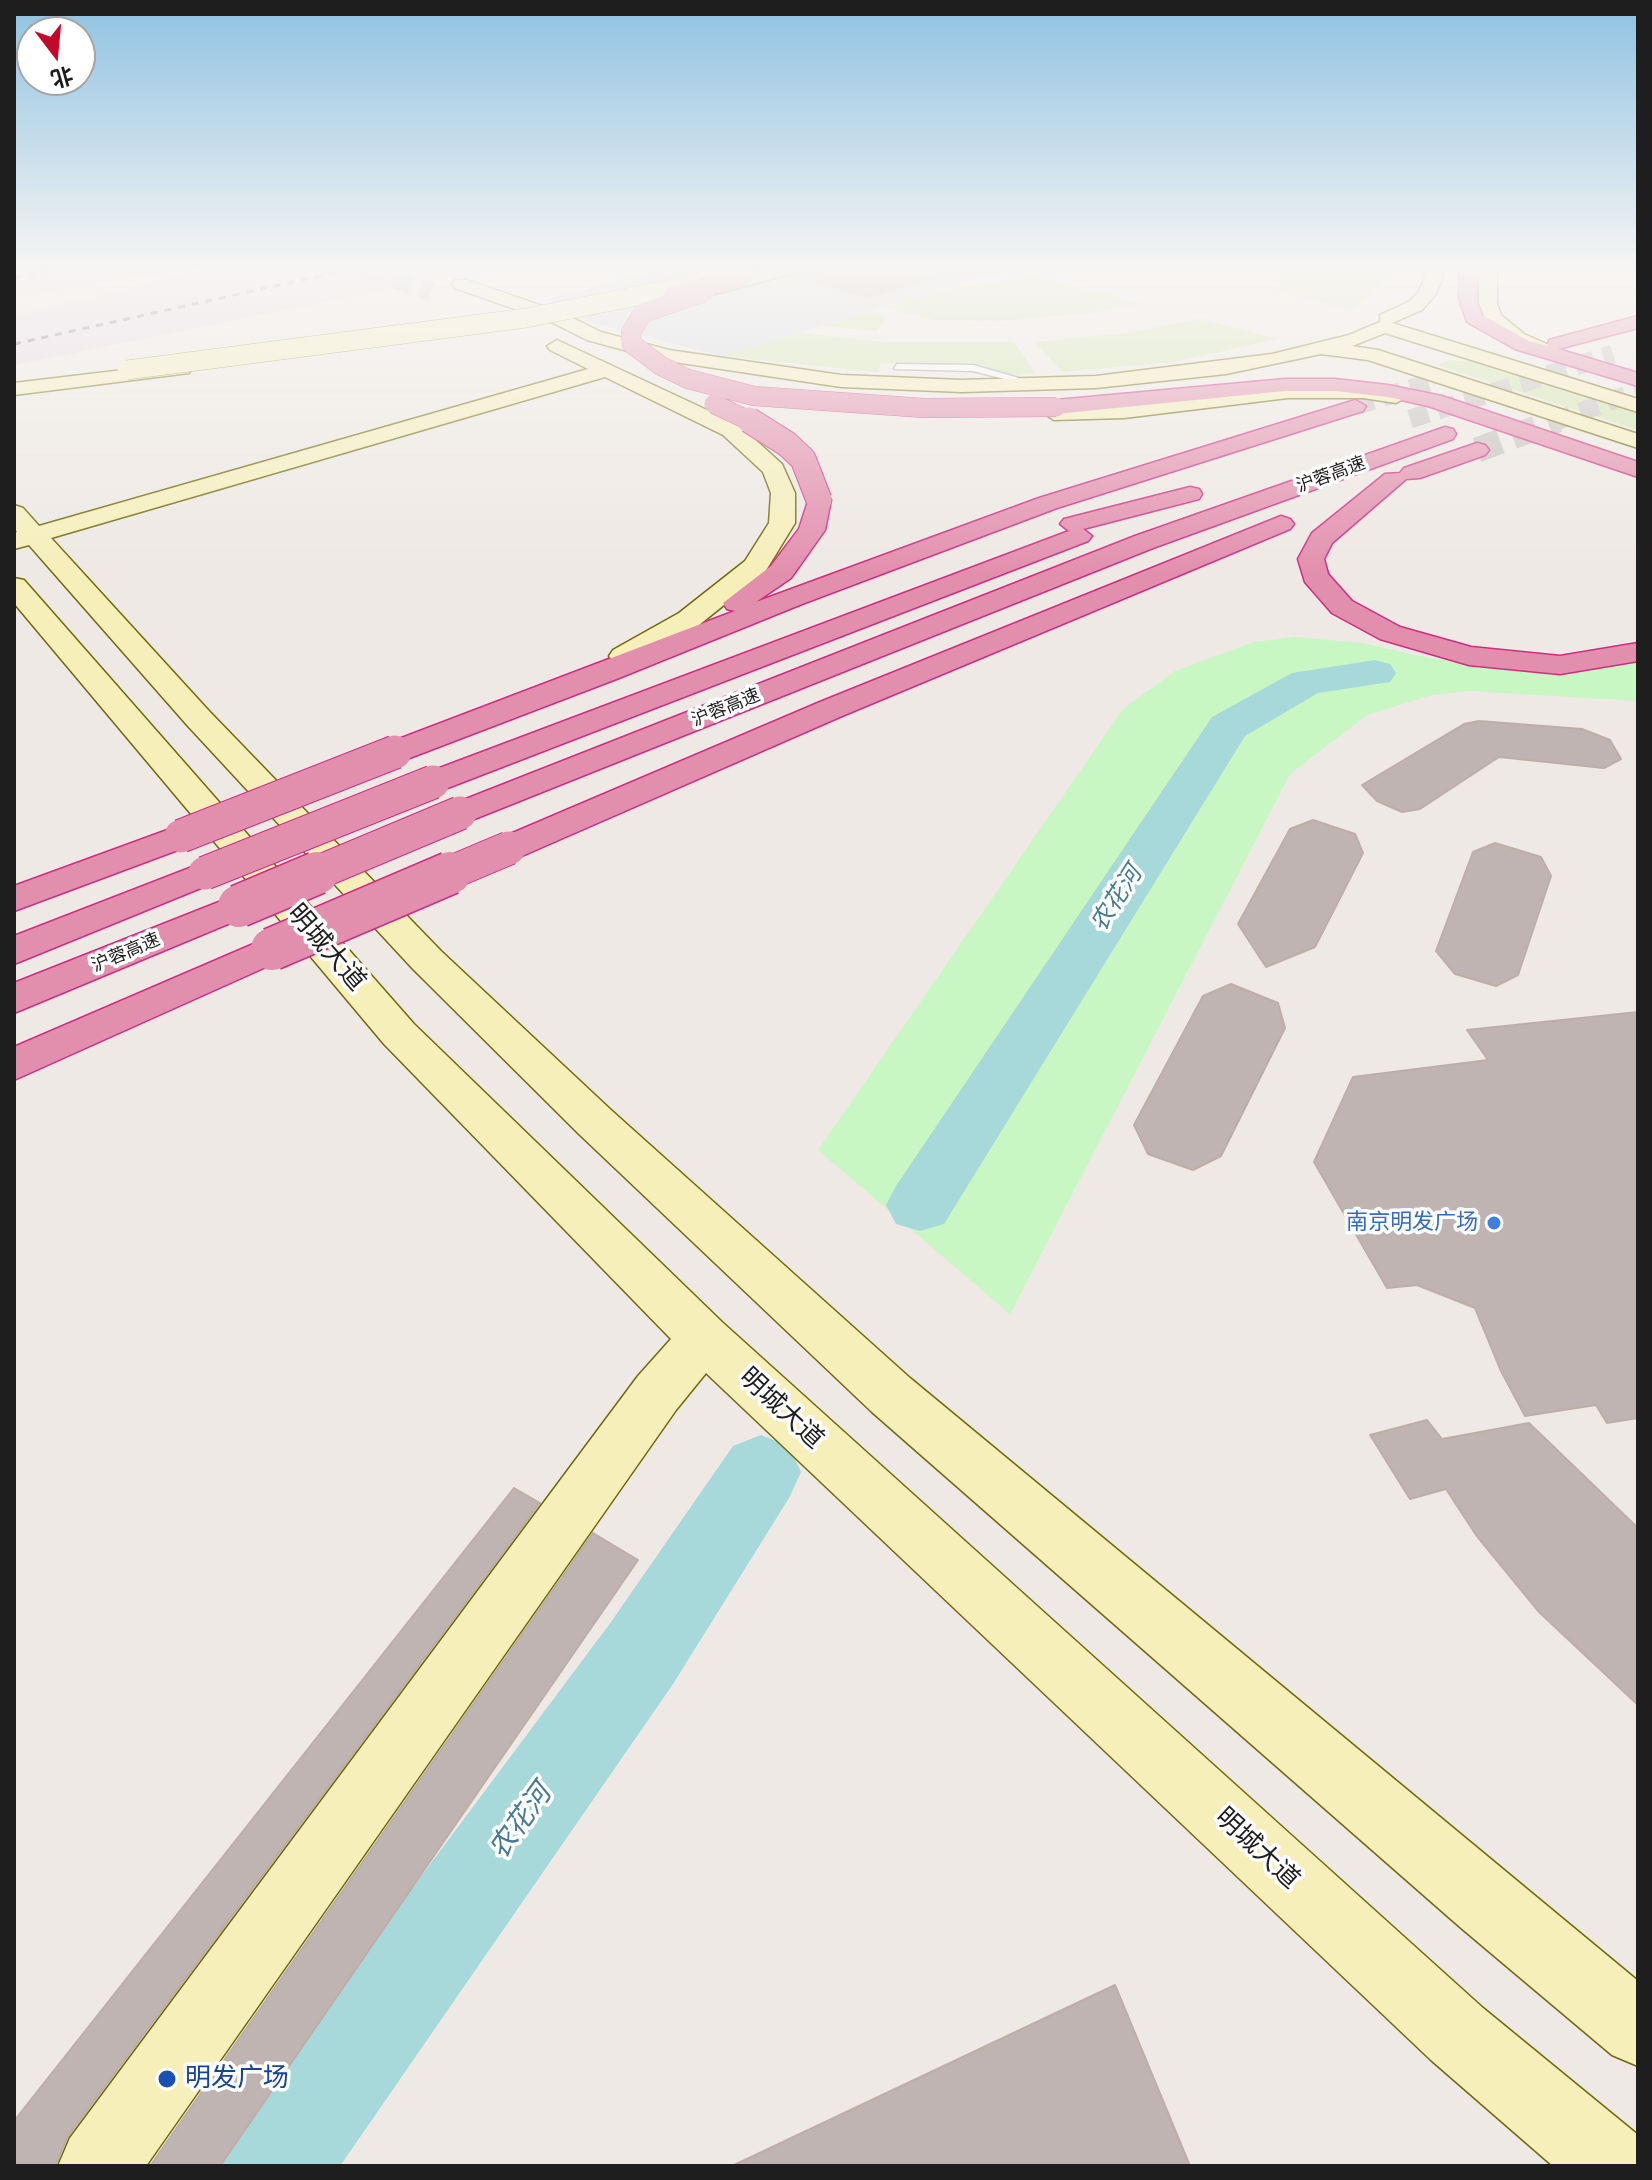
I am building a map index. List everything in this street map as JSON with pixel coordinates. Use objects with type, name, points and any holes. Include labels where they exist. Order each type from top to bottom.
[{"type":"highway","points":[[405,749],[709,618],[781,572],[812,530],[819,500],[803,459],[770,430],[632,370]]},
{"type":"highway","points":[[671,370],[688,379],[754,396],[924,408],[1056,407],[1285,385],[1335,385],[1434,401],[1638,470]]},
{"type":"highway","points":[[1610,370],[1638,380]]},
{"type":"highway","points":[[14,899],[608,672],[792,598],[1048,503],[1355,406]]},
{"type":"highway","name":"沪蓉高速","points":[[14,999],[460,813],[1144,542],[1445,434]]},
{"type":"highway","points":[[14,1065],[272,949],[874,691],[1394,479],[1477,450]]},
{"type":"highway","points":[[1394,479],[1321,539],[1311,559],[1315,576],[1342,607],[1390,633],[1469,656],[1560,665],[1638,652]]},
{"type":"highway","name":"沪蓉高速","points":[[14,951],[433,782],[1219,485]]},
{"type":"highway","points":[[792,598],[1190,494]]},
{"type":"street","points":[[14,389],[129,370]]},
{"type":"street","points":[[14,389],[171,370]]},
{"type":"street","points":[[624,656],[689,619],[755,566],[782,523],[783,493],[774,469],[731,430],[606,370],[21,529],[427,960],[595,1122],[891,1395],[1638,2029]]},
{"type":"street","points":[[658,370],[710,394],[831,411],[1009,415],[1124,411],[1325,391],[1396,397],[1503,424]]},
{"type":"street","points":[[691,370],[818,388],[962,394],[1059,392],[1143,385],[1196,378],[1221,370]]},
{"type":"street","points":[[756,370],[841,381],[962,386],[1096,382],[1210,370]]},
{"type":"street","points":[[1420,370],[1638,441]]},
{"type":"street","points":[[1431,370],[1436,375]]},
{"type":"street","points":[[1524,370],[1638,406]]},
{"type":"street","name":"明城大道","points":[[14,586],[399,1034],[704,1338],[1457,2034],[1614,2166]]},
{"type":"street","points":[[98,2166],[648,1406],[704,1338]]},
{"type":"lane","points":[[980,370],[1036,384]]},
{"type":"green space","points":[[994,370],[1033,370],[1035,373],[1012,375]]},
{"type":"green space","points":[[1452,370],[1496,370],[1638,414],[1638,430]]},
{"type":"green space","points":[[1295,637],[1362,643],[1429,658],[1533,668],[1638,664],[1638,701],[1470,691],[1432,695],[1367,715],[1290,774],[1010,1314],[818,1150],[1123,709],[1175,671],[1254,642]]},
{"type":"building","points":[[1479,721],[1582,729],[1610,740],[1621,759],[1604,768],[1499,757],[1420,809],[1402,812],[1377,801],[1362,785],[1464,724]]},
{"type":"building","points":[[1313,820],[1355,834],[1363,853],[1315,947],[1266,967],[1238,924],[1290,829]]},
{"type":"building","points":[[1495,843],[1541,857],[1551,876],[1518,975],[1496,986],[1455,974],[1436,951],[1473,852]]},
{"type":"building","points":[[1231,984],[1278,1003],[1285,1028],[1221,1156],[1193,1170],[1148,1154],[1134,1125],[1203,996]]},
{"type":"building","name":"南京明发广场","points":[[1638,1012],[1638,1418],[1607,1423],[1596,1405],[1525,1416],[1501,1371],[1475,1308],[1417,1285],[1387,1288],[1314,1162],[1353,1077],[1488,1060],[1467,1030]]},
{"type":"building","points":[[1427,1420],[1442,1439],[1529,1423],[1638,1528],[1638,1705],[1539,1612],[1476,1535],[1446,1489],[1410,1499],[1370,1435]]},
{"type":"building","points":[[514,1488],[540,1503],[68,2136],[55,2166],[14,2166],[14,2121]]},
{"type":"building","points":[[593,1533],[638,1560],[220,2166],[150,2166]]},
{"type":"building","points":[[1115,1985],[1190,2166],[732,2166]]},
{"type":"waterway","name":"农花河","points":[[920,1205],[1228,727],[1307,682],[1375,673]]},
{"type":"waterway","name":"农花河","points":[[273,2166],[642,1653],[761,1472]]},
{"type":"tunnel","points":[[1410,419],[1564,370]]},
{"type":"tunnel","points":[[1355,406],[1431,382]]},
{"type":"tunnel","points":[[1553,422],[1638,391]]},
{"type":"tunnel","points":[[1477,450],[1558,420]]},
{"type":"place","name":"南京明发广场","points":[[1494,1223]]},
{"type":"place","name":"明发广场","points":[[167,2079]]}]
